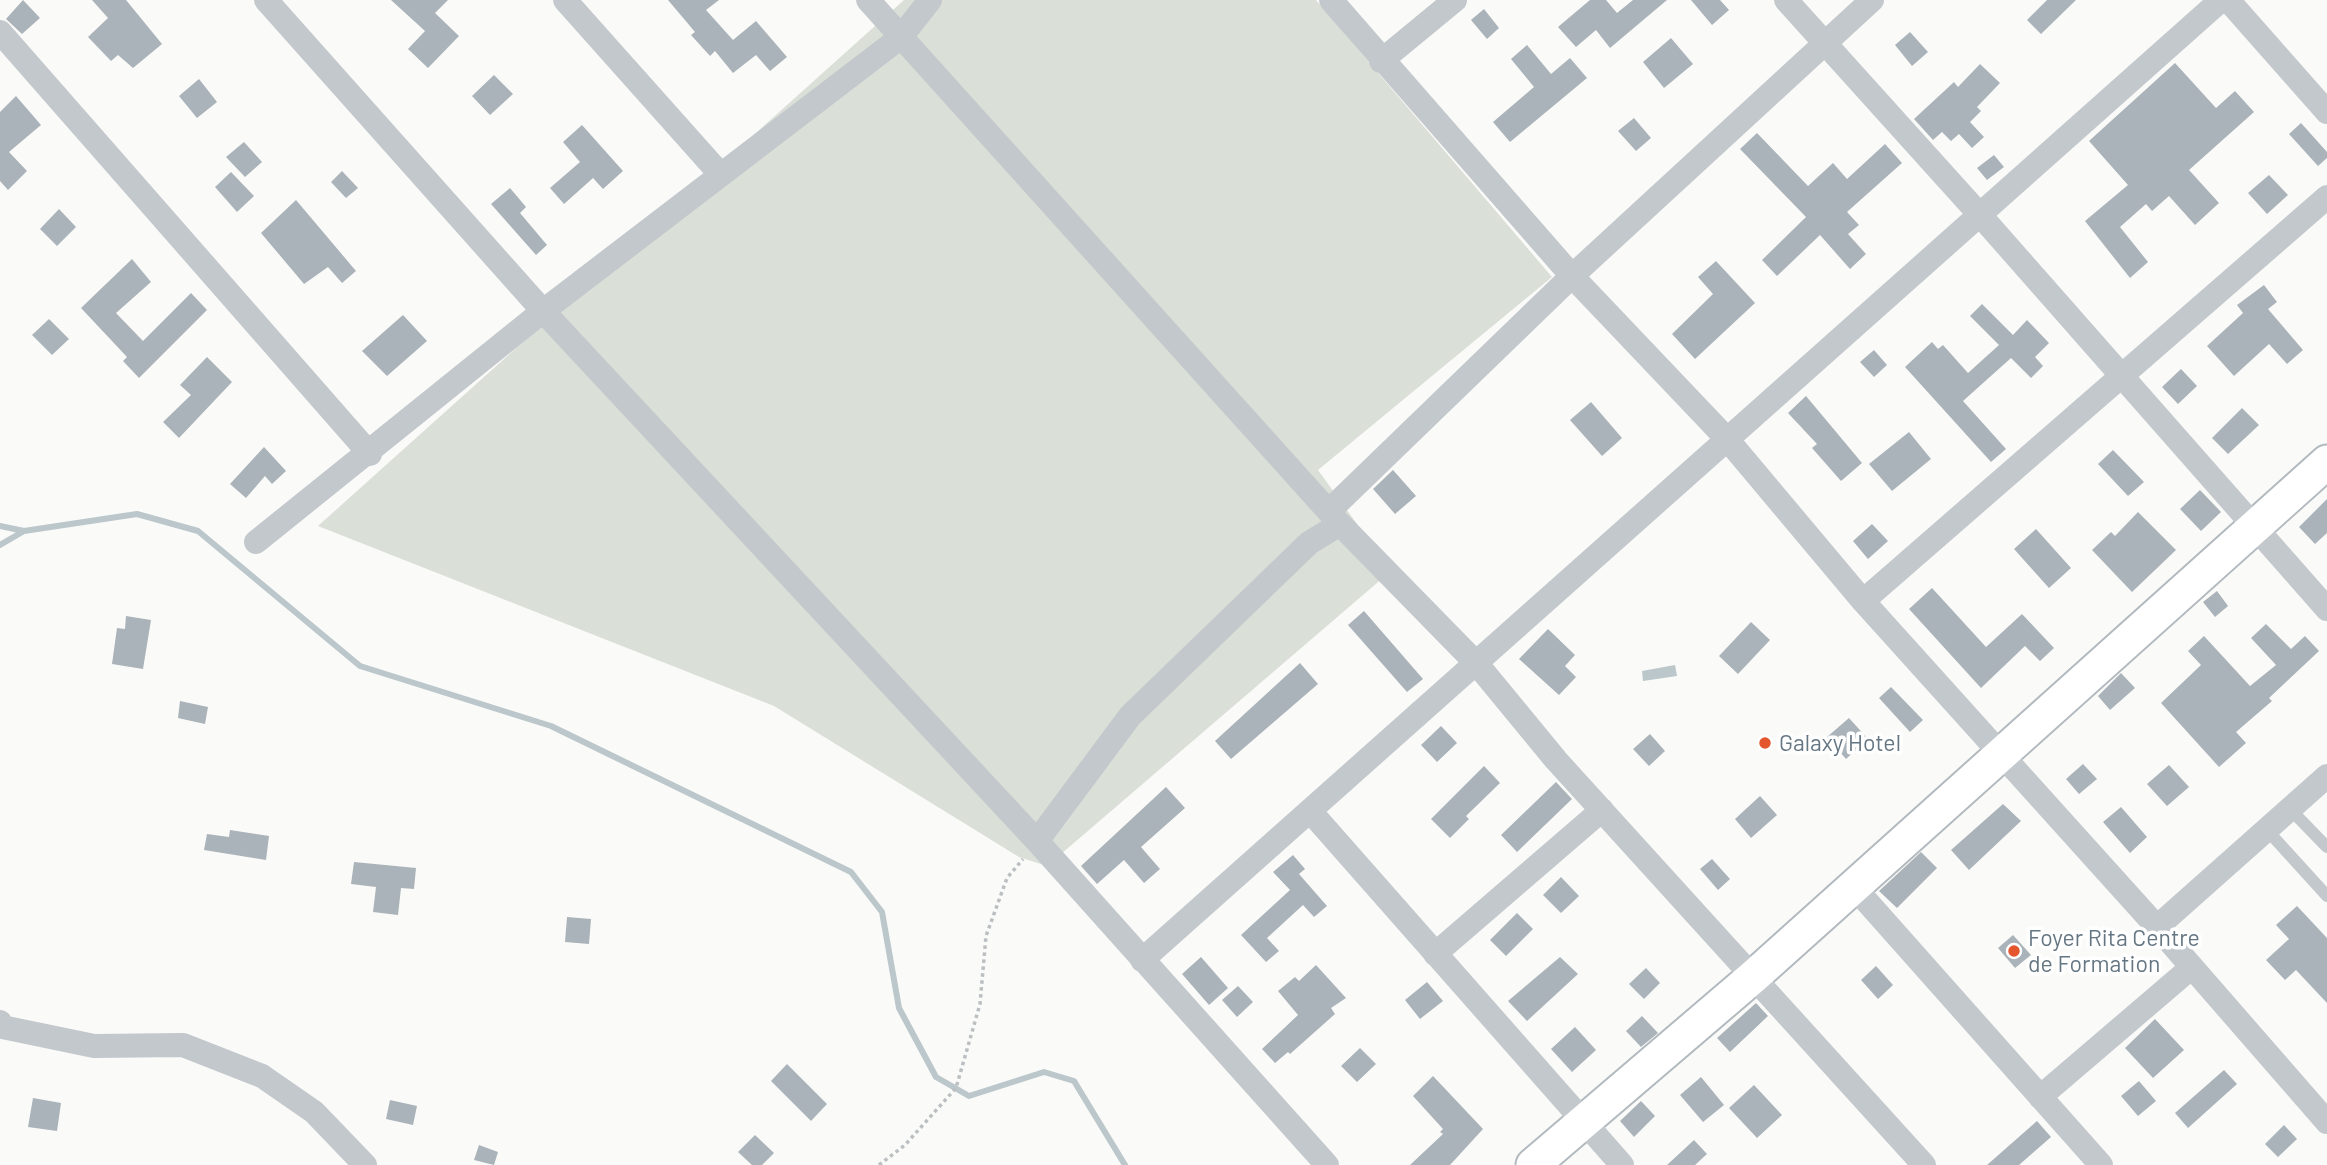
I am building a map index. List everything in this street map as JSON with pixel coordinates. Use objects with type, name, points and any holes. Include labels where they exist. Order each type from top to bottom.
[{"type":"main road","points":[[1533,1165],[1753,977],[2327,462]]},
{"type":"street","points":[[266,0],[543,311],[1037,841],[1327,1165]]},
{"type":"street","points":[[565,0],[721,175]]},
{"type":"street","points":[[868,0],[1335,517],[1477,664],[1602,810],[1924,1165]]},
{"type":"street","points":[[256,542],[370,454],[543,311],[901,37],[930,0]]},
{"type":"street","points":[[1331,0],[1381,61],[1572,276],[1727,439],[1863,601],[2157,927],[2327,1122]]},
{"type":"street","points":[[1381,61],[1455,0]]},
{"type":"street","points":[[1786,0],[1980,215],[2327,609]]},
{"type":"street","points":[[1037,841],[1130,716],[1309,543],[1572,276],[1872,0]]},
{"type":"street","points":[[1142,960],[2221,0]]},
{"type":"street","points":[[2228,0],[2327,112]]},
{"type":"street","points":[[0,32],[370,454]]},
{"type":"street","points":[[1863,601],[2327,197]]},
{"type":"street","points":[[2157,927],[2327,776]]},
{"type":"street","points":[[1435,954],[1602,810]]},
{"type":"street","points":[[1310,811],[1622,1165]]},
{"type":"street","points":[[1854,887],[2101,1165]]},
{"type":"street","points":[[2040,1097],[2192,967]]},
{"type":"street","points":[[1,1026],[94,1046],[183,1045],[262,1076],[314,1112],[365,1165]]},
{"type":"lane","points":[[2290,809],[2327,847]]},
{"type":"lane","points":[[2267,830],[2327,896]]},
{"type":"path","points":[[879,1165],[905,1145],[956,1088],[980,1004],[986,936],[1007,878],[1037,841]]},
{"type":"shaded area","points":[[904,0],[1316,0],[1552,277],[1318,470],[1391,571],[1047,866],[1019,857],[774,706],[318,526]]},
{"type":"shaded area","points":[[1675,665],[1677,676],[1643,681],[1642,671]]},
{"type":"building","points":[[23,0],[40,18],[22,34],[6,19]]},
{"type":"building","points":[[92,0],[126,0],[162,44],[133,68],[118,55],[111,61],[88,37],[108,18]]},
{"type":"building","points":[[391,0],[448,0],[435,13],[459,36],[428,68],[408,49],[425,31]]},
{"type":"building","points":[[668,0],[719,0],[706,10],[733,40],[756,21],[787,57],[770,71],[756,55],[733,73],[715,51],[710,56],[691,35],[695,32]]},
{"type":"building","points":[[1590,0],[1606,0],[1617,13],[1633,0],[1667,0],[1610,48],[1596,30],[1576,47],[1558,27]]},
{"type":"building","points":[[1691,0],[1720,0],[1729,10],[1712,25]]},
{"type":"building","points":[[2047,0],[2076,0],[2041,34],[2027,20]]},
{"type":"building","points":[[1484,9],[1499,28],[1487,39],[1471,20]]},
{"type":"building","points":[[1910,32],[1928,52],[1912,66],[1895,45]]},
{"type":"building","points":[[1671,38],[1693,64],[1664,88],[1643,62]]},
{"type":"building","points":[[1527,45],[1551,74],[1570,58],[1587,78],[1510,142],[1493,122],[1534,87],[1511,59]]},
{"type":"building","points":[[2175,63],[2216,108],[2235,91],[2254,112],[2189,170],[2219,203],[2195,225],[2169,196],[2152,211],[2146,204],[2120,227],[2148,262],[2130,278],[2085,221],[2128,185],[2089,141]]},
{"type":"building","points":[[1980,64],[2000,83],[1977,107],[1981,111],[1970,122],[1984,137],[1972,148],[1959,134],[1951,141],[1942,132],[1933,140],[1914,119],[1954,82],[1958,87]]},
{"type":"building","points":[[494,75],[513,94],[490,115],[472,96]]},
{"type":"building","points":[[199,79],[217,102],[197,118],[179,96]]},
{"type":"building","points":[[16,96],[41,125],[9,152],[27,171],[8,190],[0,181],[0,112]]},
{"type":"building","points":[[1634,118],[1651,138],[1636,151],[1618,131]]},
{"type":"building","points":[[2301,123],[2327,152],[2327,158],[2318,166],[2289,134]]},
{"type":"building","points":[[582,125],[623,171],[603,189],[593,178],[564,204],[550,188],[580,162],[563,142]]},
{"type":"building","points":[[1757,133],[1808,186],[1833,163],[1847,179],[1885,144],[1902,163],[1847,212],[1859,225],[1848,234],[1866,254],[1850,269],[1820,235],[1777,276],[1762,260],[1806,217],[1740,149]]},
{"type":"building","points":[[244,142],[262,162],[245,177],[226,157]]},
{"type":"building","points":[[1994,155],[2004,167],[1987,180],[1977,168]]},
{"type":"building","points":[[342,171],[358,188],[346,198],[331,182]]},
{"type":"building","points":[[231,172],[254,196],[237,212],[215,187]]},
{"type":"building","points":[[2269,175],[2288,195],[2267,214],[2248,193]]},
{"type":"building","points":[[510,188],[526,207],[520,213],[547,245],[536,255],[491,204]]},
{"type":"building","points":[[296,200],[356,271],[342,283],[328,267],[304,284],[261,233]]},
{"type":"building","points":[[59,209],[76,227],[57,246],[40,229]]},
{"type":"building","points":[[132,259],[151,282],[116,313],[143,341],[191,293],[207,310],[139,378],[123,361],[127,357],[81,308]]},
{"type":"building","points":[[1716,261],[1755,303],[1695,359],[1672,334],[1713,294],[1698,277]]},
{"type":"building","points":[[2264,285],[2277,302],[2268,309],[2303,350],[2287,364],[2269,344],[2234,376],[2207,346],[2243,313],[2237,305]]},
{"type":"building","points":[[1982,304],[2013,335],[2027,320],[2049,343],[2035,357],[2043,366],[2031,378],[2011,358],[1963,401],[2006,449],[1991,462],[1905,367],[1932,342],[1938,349],[1943,345],[1968,373],[1999,345],[1970,316]]},
{"type":"building","points":[[403,315],[427,341],[387,376],[362,351]]},
{"type":"building","points":[[49,319],[69,339],[52,355],[32,335]]},
{"type":"building","points":[[1874,350],[1887,365],[1874,377],[1860,362]]},
{"type":"building","points":[[207,357],[232,382],[179,438],[163,422],[191,395],[180,385]]},
{"type":"building","points":[[2181,369],[2197,386],[2178,404],[2162,387]]},
{"type":"building","points":[[1806,396],[1862,463],[1841,481],[1812,448],[1817,444],[1788,413]]},
{"type":"building","points":[[1591,402],[1622,438],[1602,456],[1570,420]]},
{"type":"building","points":[[2242,408],[2259,425],[2228,454],[2212,438]]},
{"type":"building","points":[[1909,432],[1931,459],[1892,491],[1869,464]]},
{"type":"building","points":[[264,447],[286,471],[272,484],[265,476],[246,498],[230,484]]},
{"type":"building","points":[[2113,450],[2144,482],[2128,496],[2098,464]]},
{"type":"building","points":[[1393,470],[1416,496],[1395,514],[1373,489]]},
{"type":"building","points":[[2200,490],[2221,512],[2201,531],[2180,509]]},
{"type":"building","points":[[2327,499],[2327,533],[2315,544],[2299,527]]},
{"type":"building","points":[[2138,512],[2176,550],[2132,592],[2092,550],[2111,532],[2115,536]]},
{"type":"building","points":[[1872,524],[1888,541],[1868,559],[1853,541]]},
{"type":"building","points":[[2036,529],[2071,568],[2049,588],[2014,549]]},
{"type":"building","points":[[1932,588],[1986,647],[2022,614],[2054,648],[2040,661],[2025,646],[1981,688],[1909,609]]},
{"type":"building","points":[[2217,591],[2228,606],[2215,617],[2203,602]]},
{"type":"building","points":[[1364,611],[1423,679],[1407,692],[1348,625]]},
{"type":"building","points":[[126,616],[151,620],[143,669],[112,664],[117,628],[125,629]]},
{"type":"building","name":"Galaxy Hotel","points":[[1751,622],[1770,640],[1738,674],[1719,656]]},
{"type":"building","points":[[2266,624],[2291,649],[2305,636],[2319,651],[2269,698],[2272,701],[2236,732],[2246,743],[2219,767],[2161,703],[2201,665],[2188,651],[2204,636],[2250,686],[2276,665],[2251,638]]},
{"type":"building","points":[[1548,629],[1575,655],[1565,666],[1576,677],[1559,695],[1519,659]]},
{"type":"building","points":[[1300,663],[1318,684],[1231,759],[1215,741]]},
{"type":"building","points":[[2121,673],[2135,688],[2110,710],[2098,696]]},
{"type":"building","points":[[1891,687],[1923,720],[1910,732],[1879,698]]},
{"type":"building","points":[[180,701],[208,707],[205,724],[178,718]]},
{"type":"building","points":[[1849,718],[1868,739],[1846,759],[1827,737]]},
{"type":"building","points":[[1441,726],[1457,743],[1437,762],[1421,745]]},
{"type":"building","points":[[1650,734],[1665,751],[1649,766],[1633,749]]},
{"type":"building","points":[[2083,764],[2097,779],[2079,794],[2066,779]]},
{"type":"building","points":[[2169,765],[2189,787],[2167,806],[2147,784]]},
{"type":"building","points":[[1484,766],[1500,783],[1466,816],[1469,819],[1450,838],[1431,819]]},
{"type":"building","points":[[1556,782],[1572,799],[1517,852],[1501,835]]},
{"type":"building","points":[[1166,787],[1185,808],[1141,847],[1160,869],[1144,883],[1124,860],[1097,884],[1081,866]]},
{"type":"building","points":[[1760,796],[1777,815],[1751,838],[1735,819]]},
{"type":"building","points":[[2003,804],[2021,821],[1969,870],[1951,850]]},
{"type":"building","points":[[2121,807],[2147,837],[2130,853],[2103,822]]},
{"type":"building","points":[[230,830],[269,836],[266,860],[204,850],[207,834],[229,837]]},
{"type":"building","points":[[1921,852],[1937,868],[1897,908],[1879,891]]},
{"type":"building","points":[[1293,855],[1305,869],[1299,874],[1327,906],[1314,917],[1303,905],[1267,938],[1279,951],[1266,962],[1241,935],[1290,890],[1273,872]]},
{"type":"building","points":[[1712,859],[1730,879],[1718,890],[1700,869]]},
{"type":"building","points":[[354,862],[416,868],[414,889],[401,888],[398,915],[373,912],[376,887],[351,884]]},
{"type":"building","points":[[1561,877],[1579,896],[1561,913],[1543,895]]},
{"type":"building","points":[[2297,906],[2327,938],[2327,1003],[2296,970],[2285,980],[2266,960],[2289,939],[2276,925]]},
{"type":"building","points":[[1517,913],[1533,929],[1506,956],[1490,940]]},
{"type":"building","points":[[567,917],[591,919],[589,944],[565,942]]},
{"type":"building","name":"Foyer Rita Centre de Formation","points":[[2013,935],[2031,955],[2015,968],[1998,948]]},
{"type":"building","points":[[1201,957],[1228,988],[1209,1005],[1182,974]]},
{"type":"building","points":[[1560,957],[1578,974],[1527,1021],[1508,1001]]},
{"type":"building","points":[[1316,965],[1346,998],[1331,1008],[1335,1014],[1290,1054],[1288,1052],[1275,1063],[1262,1049],[1298,1015],[1278,991],[1295,977],[1299,981]]},
{"type":"building","points":[[1876,966],[1893,985],[1878,999],[1861,980]]},
{"type":"building","points":[[1646,968],[1660,983],[1644,999],[1629,984]]},
{"type":"building","points":[[1427,982],[1443,1001],[1420,1019],[1405,1000]]},
{"type":"building","points":[[1238,986],[1253,1002],[1237,1017],[1222,1000]]},
{"type":"building","points":[[1756,1003],[1768,1016],[1730,1052],[1717,1038]]},
{"type":"building","points":[[1642,1016],[1658,1033],[1641,1047],[1626,1031]]},
{"type":"building","points":[[2155,1019],[2184,1050],[2153,1078],[2125,1048]]},
{"type":"building","points":[[1575,1027],[1596,1050],[1572,1072],[1551,1049]]},
{"type":"building","points":[[1360,1048],[1376,1064],[1357,1082],[1341,1066]]},
{"type":"building","points":[[787,1064],[827,1104],[811,1121],[771,1081]]},
{"type":"building","points":[[2224,1070],[2237,1084],[2188,1128],[2175,1113]]},
{"type":"building","points":[[1433,1076],[1483,1129],[1450,1165],[1410,1165],[1443,1134],[1440,1132],[1443,1129],[1413,1096]]},
{"type":"building","points":[[1701,1077],[1724,1105],[1703,1122],[1680,1095]]},
{"type":"building","points":[[2139,1081],[2156,1101],[2138,1116],[2121,1096]]},
{"type":"building","points":[[1754,1085],[1782,1115],[1757,1138],[1729,1108]]},
{"type":"building","points":[[33,1098],[61,1103],[57,1131],[28,1127]]},
{"type":"building","points":[[390,1100],[417,1106],[413,1125],[386,1119]]},
{"type":"building","points":[[1641,1101],[1655,1116],[1634,1137],[1620,1121]]},
{"type":"building","points":[[2037,1121],[2051,1137],[2019,1165],[1987,1165]]},
{"type":"building","points":[[2284,1125],[2297,1139],[2278,1157],[2265,1144]]},
{"type":"building","points":[[755,1135],[774,1153],[762,1165],[752,1165],[738,1152]]},
{"type":"building","points":[[1694,1140],[1707,1154],[1695,1165],[1667,1165]]},
{"type":"building","points":[[479,1145],[498,1152],[494,1165],[474,1160]]},
{"type":"waterway","points":[[0,545],[24,531],[137,514],[198,531],[360,666],[551,726],[851,872],[882,912],[899,1008],[936,1077],[969,1096],[1044,1072],[1074,1081],[1125,1165]]},
{"type":"waterway","points":[[0,526],[24,531]]},
{"type":"place","name":"Galaxy Hotel","points":[[1765,743]]},
{"type":"place","name":"Foyer Rita Centre de Formation","points":[[2014,951]]}]
